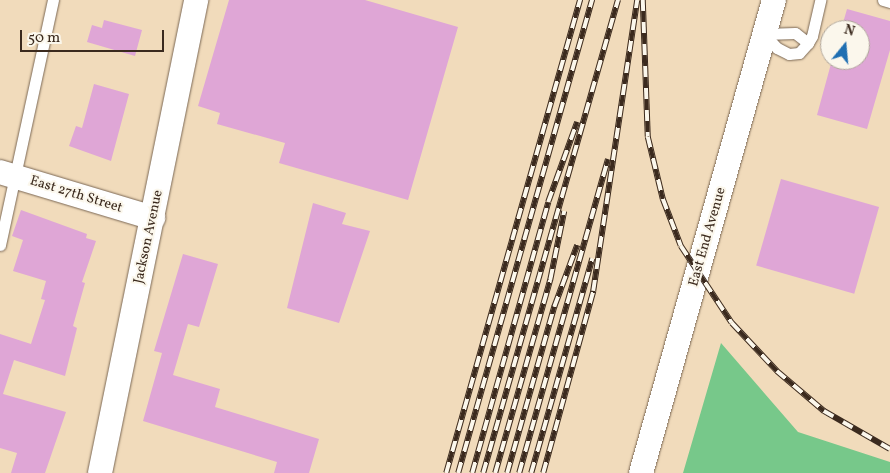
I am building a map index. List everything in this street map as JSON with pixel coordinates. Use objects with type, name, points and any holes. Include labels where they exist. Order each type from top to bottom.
[{"type":"street","name":"Jackson Avenue","points":[[100,473],[196,0]]},
{"type":"street","name":"East End Avenue","points":[[641,473],[774,0]]},
{"type":"street","name":"East 27th Street","points":[[8,174],[153,218]]},
{"type":"lane","points":[[0,245],[8,174],[53,0]]},
{"type":"lane","points":[[764,34],[777,48],[789,54],[800,53],[808,43],[820,0]]},
{"type":"lane","points":[[883,0],[890,2]]},
{"type":"lane","points":[[764,34],[795,33],[808,43]]},
{"type":"green space","points":[[721,343],[798,432],[890,462],[890,473],[683,473]]},
{"type":"building","points":[[229,0],[365,0],[458,27],[408,200],[279,163],[285,143],[217,124],[220,113],[198,106]]},
{"type":"building","points":[[847,9],[890,21],[890,50],[867,129],[817,115],[829,70],[870,70],[870,20],[844,20]]},
{"type":"building","points":[[104,20],[142,30],[135,56],[87,42],[92,25],[102,28]]},
{"type":"building","points":[[94,84],[129,94],[111,161],[69,146],[76,126],[82,128]]},
{"type":"building","points":[[781,179],[879,207],[854,294],[756,266]]},
{"type":"building","points":[[313,203],[346,213],[342,224],[370,231],[339,323],[287,308]]},
{"type":"building","points":[[21,210],[87,234],[86,238],[96,241],[82,282],[85,283],[73,326],[77,328],[65,376],[14,360],[3,394],[66,412],[45,473],[11,473],[17,453],[0,448],[0,334],[31,344],[45,300],[41,299],[46,281],[13,271],[23,240],[12,236]]},
{"type":"building","points":[[183,254],[218,264],[199,327],[188,324],[173,375],[220,389],[215,407],[319,439],[309,473],[274,473],[277,462],[143,421],[162,353],[154,351]]},
{"type":"railway","points":[[446,473],[580,0]]},
{"type":"railway","points":[[458,473],[592,0]]},
{"type":"railway","points":[[483,473],[618,0]]},
{"type":"railway","points":[[543,473],[593,291],[637,0]]},
{"type":"railway","points":[[643,0],[648,137],[663,199],[681,246],[732,323],[777,371],[824,411],[890,449]]},
{"type":"railway","points":[[472,473],[548,202],[577,122]]},
{"type":"railway","points":[[519,473],[608,159]]},
{"type":"railway","points":[[495,473],[550,280],[564,211]]},
{"type":"railway","points":[[507,473],[554,307],[577,245]]},
{"type":"railway","points":[[531,473],[592,259]]}]
